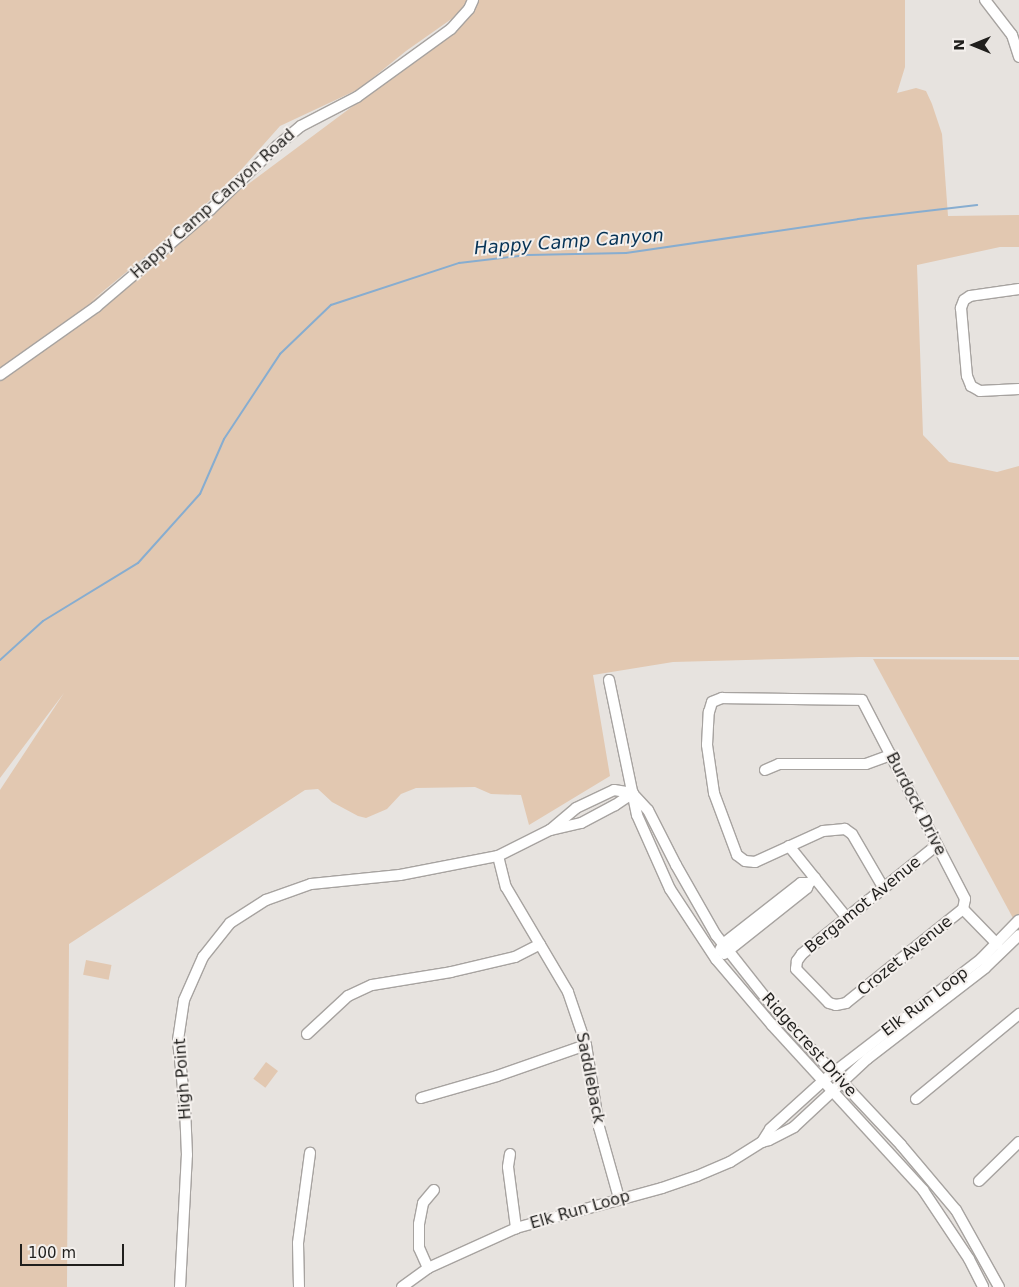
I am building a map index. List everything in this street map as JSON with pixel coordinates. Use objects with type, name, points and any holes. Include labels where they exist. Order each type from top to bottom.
[{"type":"street","name":"Happy Camp Canyon Road","points":[[0,375],[96,307],[210,210],[276,146],[301,126],[357,97],[451,29],[469,9],[473,0]]},
{"type":"street","points":[[985,0],[1015,33],[1019,57]]},
{"type":"street","points":[[1019,289],[970,296],[964,300],[961,308],[966,376],[971,386],[980,391],[1019,389]]},
{"type":"street","name":"Ridgecrest Drive","points":[[609,680],[637,815],[670,889],[716,959],[772,1025],[924,1190],[969,1259],[983,1287]]},
{"type":"street","name":"Burdock Drive","points":[[789,846],[759,861],[749,863],[737,855],[714,792],[707,745],[709,712],[712,702],[722,698],[862,700],[965,900],[963,909]]},
{"type":"street","points":[[765,770],[779,764],[866,764],[891,755]]},
{"type":"street","name":"High Point","points":[[180,1287],[187,1156],[185,1107],[178,1040],[184,1000],[203,957],[230,923],[266,900],[311,884],[400,875],[498,856],[550,830],[576,808],[614,790],[633,793]]},
{"type":"street","name":"Ridgecrest Drive","points":[[633,793],[648,810],[676,866],[726,948],[780,1016],[901,1145],[956,1210],[999,1287]]},
{"type":"street","name":"High Point","points":[[550,830],[577,823],[615,805],[633,793]]},
{"type":"street","points":[[571,814],[574,822],[577,823]]},
{"type":"street","points":[[846,917],[812,880],[789,846],[823,831],[845,830],[852,834],[883,887]]},
{"type":"street","name":"Bergamot Avenue","points":[[796,969],[797,961],[802,954],[937,845]]},
{"type":"street","name":"Saddleback","points":[[498,856],[506,887],[568,992],[586,1045],[599,1127],[619,1198]]},
{"type":"street","points":[[716,959],[726,948],[801,883],[812,880]]},
{"type":"street","points":[[963,909],[997,944]]},
{"type":"street","name":"Crozet Avenue","points":[[796,969],[829,1003],[836,1005],[846,1003],[963,909]]},
{"type":"street","name":"Elk Run Loop","points":[[762,1142],[770,1129],[824,1080],[981,959],[1019,920]]},
{"type":"street","name":"Elk Run Loop","points":[[402,1287],[428,1268],[516,1228],[619,1198],[662,1188],[697,1176],[730,1162],[762,1142],[770,1140],[794,1127],[867,1059],[986,968],[1019,935]]},
{"type":"street","points":[[307,1034],[348,996],[372,985],[451,972],[515,957],[540,944]]},
{"type":"street","points":[[916,1099],[1019,1015]]},
{"type":"street","points":[[421,1098],[497,1076],[586,1045]]},
{"type":"street","points":[[979,1181],[1019,1142]]},
{"type":"street","points":[[299,1287],[298,1243],[310,1153]]},
{"type":"street","points":[[510,1154],[508,1167],[516,1228]]},
{"type":"street","points":[[428,1268],[419,1248],[419,1224],[422,1203],[434,1190]]},
{"type":"shaded area","points":[[0,0],[470,0],[467,8],[406,51],[359,89],[280,126],[240,171],[186,223],[90,302],[463,24],[476,0],[905,0],[905,67],[897,93],[916,88],[926,91],[932,104],[942,134],[948,216],[1019,215],[1019,247],[1000,247],[917,265],[923,435],[949,462],[997,472],[1019,466],[1019,657],[859,657],[673,662],[593,675],[610,776],[529,825],[521,795],[491,794],[475,787],[416,788],[401,794],[387,809],[366,818],[358,816],[332,802],[318,789],[305,790],[69,944],[67,1287],[0,1287],[0,790],[64,693],[0,778]]},
{"type":"shaded area","points":[[873,659],[1019,660],[1019,914],[1014,920]]},
{"type":"shaded area","points":[[86,960],[112,965],[109,980],[83,975]]},
{"type":"shaded area","points":[[266,1062],[278,1071],[265,1088],[253,1079]]},
{"type":"waterway","name":"Happy Camp Canyon","points":[[0,660],[43,621],[138,563],[200,494],[224,439],[280,354],[331,305],[459,263],[528,255],[626,253],[858,219],[977,205]]}]
